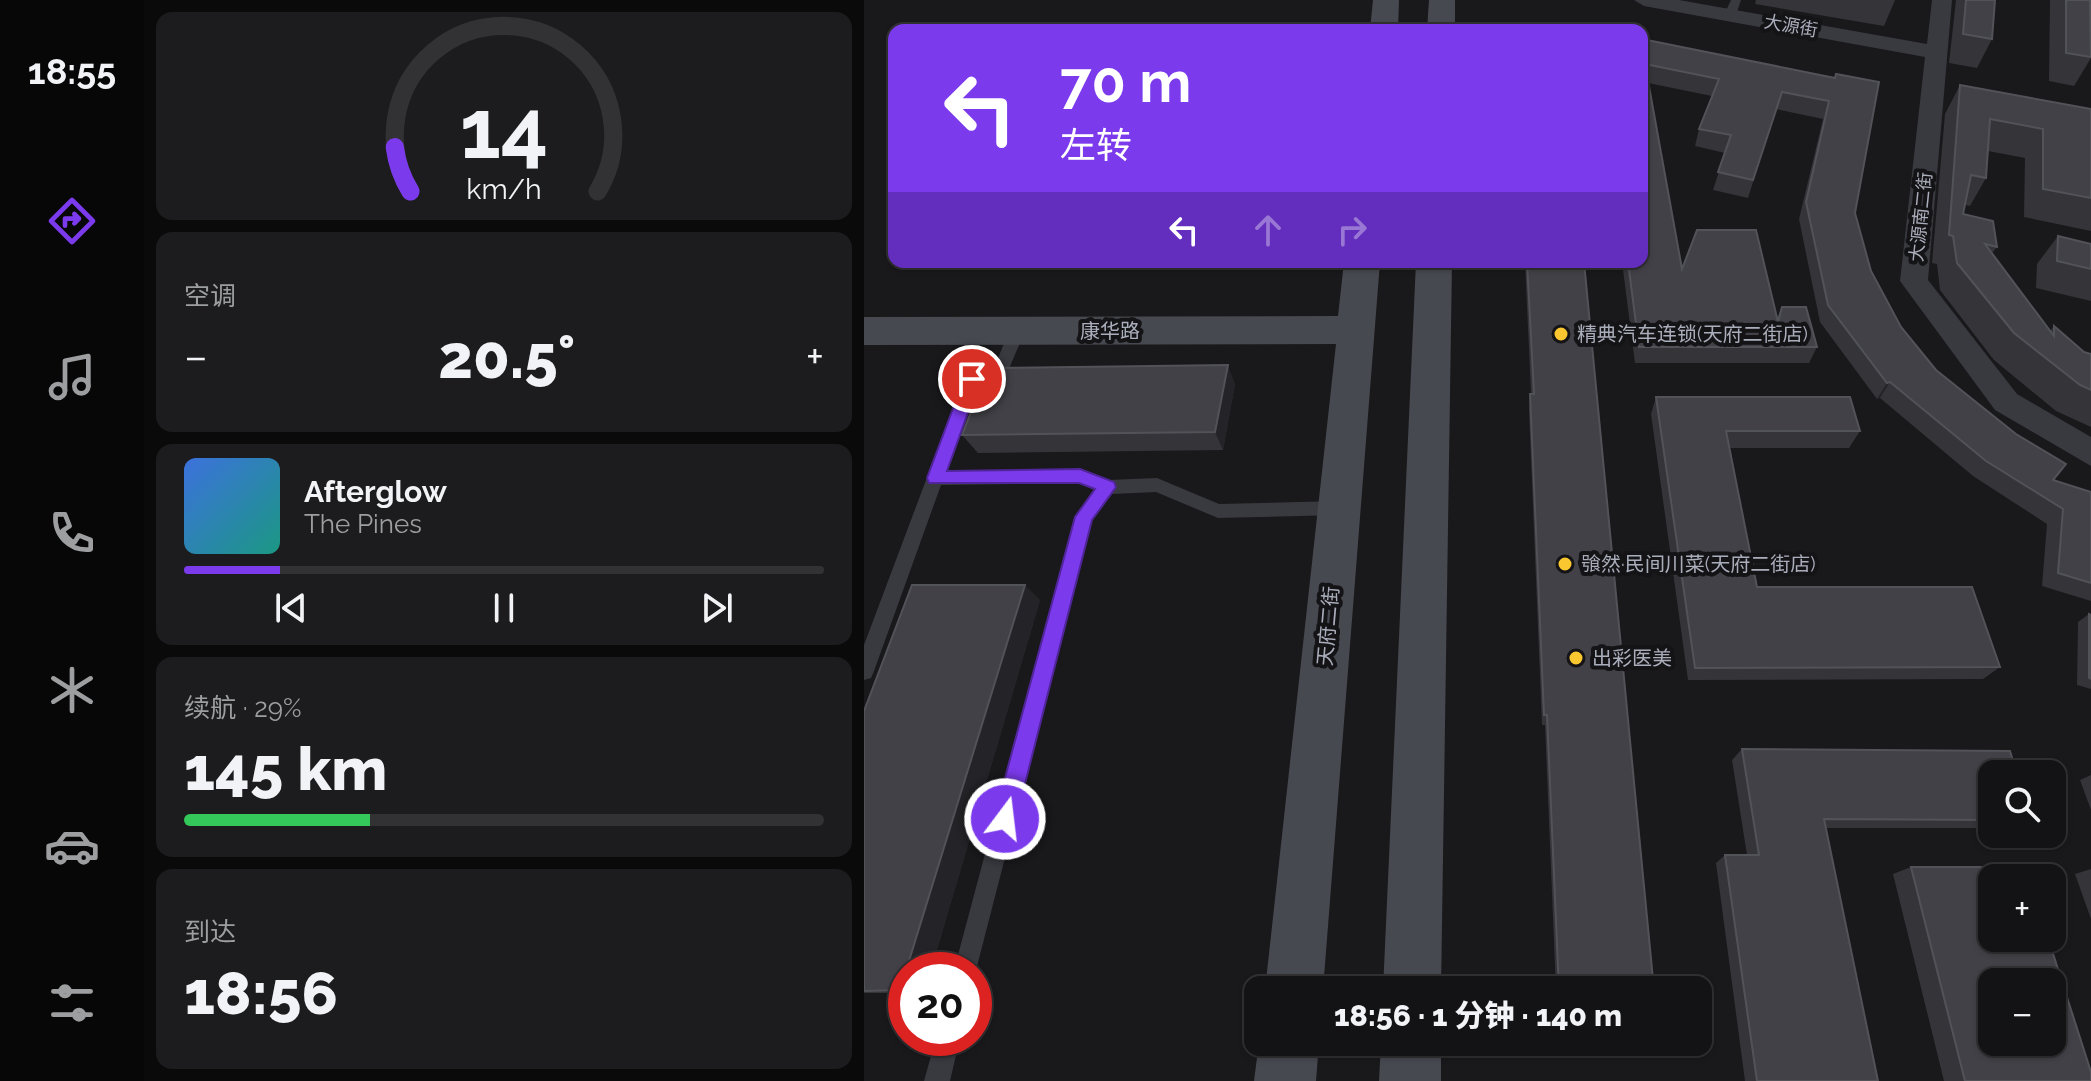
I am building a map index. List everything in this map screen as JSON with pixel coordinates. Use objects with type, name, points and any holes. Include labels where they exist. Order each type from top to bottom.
[{"type":"main road","points":[[1384,24],[1386,0]]},
{"type":"main road","points":[[1441,24],[1442,0]]},
{"type":"main road","name":"天府二街","points":[[1295,976],[1361,268]]},
{"type":"main road","points":[[1412,976],[1434,268]]},
{"type":"main road","name":"康华路","points":[[864,331],[1356,330]]},
{"type":"main road","points":[[1285,1081],[1288,1056]]},
{"type":"main road","points":[[1410,1081],[1411,1056]]},
{"type":"street","name":"大源街","points":[[1644,0],[1733,8],[1937,52]]},
{"type":"street","name":"大源南二街","points":[[1942,0],[1914,281],[2006,402],[2091,453]]},
{"type":"street","points":[[1934,83],[1962,89]]},
{"type":"lane","points":[[864,671],[972,379],[997,379],[1017,331]]},
{"type":"lane","points":[[936,478],[1080,476],[1107,487],[1157,485],[1218,511],[1339,508]]},
{"type":"lane","points":[[971,952],[1084,517],[1107,487]]},
{"type":"lane","points":[[937,1081],[943,1056]]},
{"type":"building","points":[[1966,0],[1995,0],[1992,39],[1963,34]]},
{"type":"building","points":[[2066,0],[2090,0],[2091,57],[2066,53]]},
{"type":"building","points":[[1648,40],[1835,78],[1836,74],[1879,82],[1855,213],[1871,271],[1901,327],[1936,370],[2016,434],[2066,464],[2053,480],[2091,492],[2091,583],[2058,573],[2063,509],[1986,461],[1890,382],[1887,383],[1828,305],[1806,202],[1829,101],[1782,92],[1753,180],[1718,172],[1731,135],[1699,129],[1719,79],[1648,65]]},
{"type":"building","points":[[1648,81],[1682,269],[1697,230],[1756,230],[1778,322],[1782,307],[1806,307],[1817,347],[1639,347],[1629,268],[1648,268]]},
{"type":"building","points":[[1960,85],[2091,109],[2091,198],[2043,189],[2043,129],[1990,119],[1986,178],[1971,175],[1963,214],[1993,221],[1997,247],[1985,244],[2054,336],[2054,326],[2084,352],[2091,354],[2091,390],[2080,385],[2014,333],[1957,263],[1953,236],[1949,235]]},
{"type":"building","points":[[2058,236],[2091,244],[2091,269],[2057,261]]},
{"type":"building","points":[[1527,268],[1585,268],[1653,976],[1558,976],[1530,394],[1534,394]]},
{"type":"building","points":[[1228,365],[1215,432],[962,435],[988,368]]},
{"type":"building","points":[[1656,397],[1850,397],[1860,431],[1726,431],[1757,587],[1972,587],[2000,667],[1695,668]]},
{"type":"building","points":[[912,585],[1025,585],[912,952],[888,952],[888,990],[864,991],[864,711]]},
{"type":"building","points":[[2091,615],[2091,679],[2089,678]]},
{"type":"building","points":[[1742,749],[2010,751],[2013,760],[1978,760],[1978,820],[1824,819],[1878,1081],[1757,1081],[1725,855],[1759,855]]},
{"type":"building","points":[[1911,867],[1978,867],[1978,952],[2052,952],[2058,968],[1978,968],[1978,1056],[2066,1056],[2066,994],[2091,1072],[2091,1081],[1965,1081]]},
{"type":"place","name":"精典汽车连锁(天府二街店)","points":[[1561,334]]},
{"type":"place","name":"飸然·民间川菜(天府二街店)","points":[[1565,564]]},
{"type":"place","name":"出彩医美","points":[[1576,658]]},
{"type":"route","points":[[972,379],[936,478],[1080,476],[1107,487],[1084,517],[1005,819]]}]
